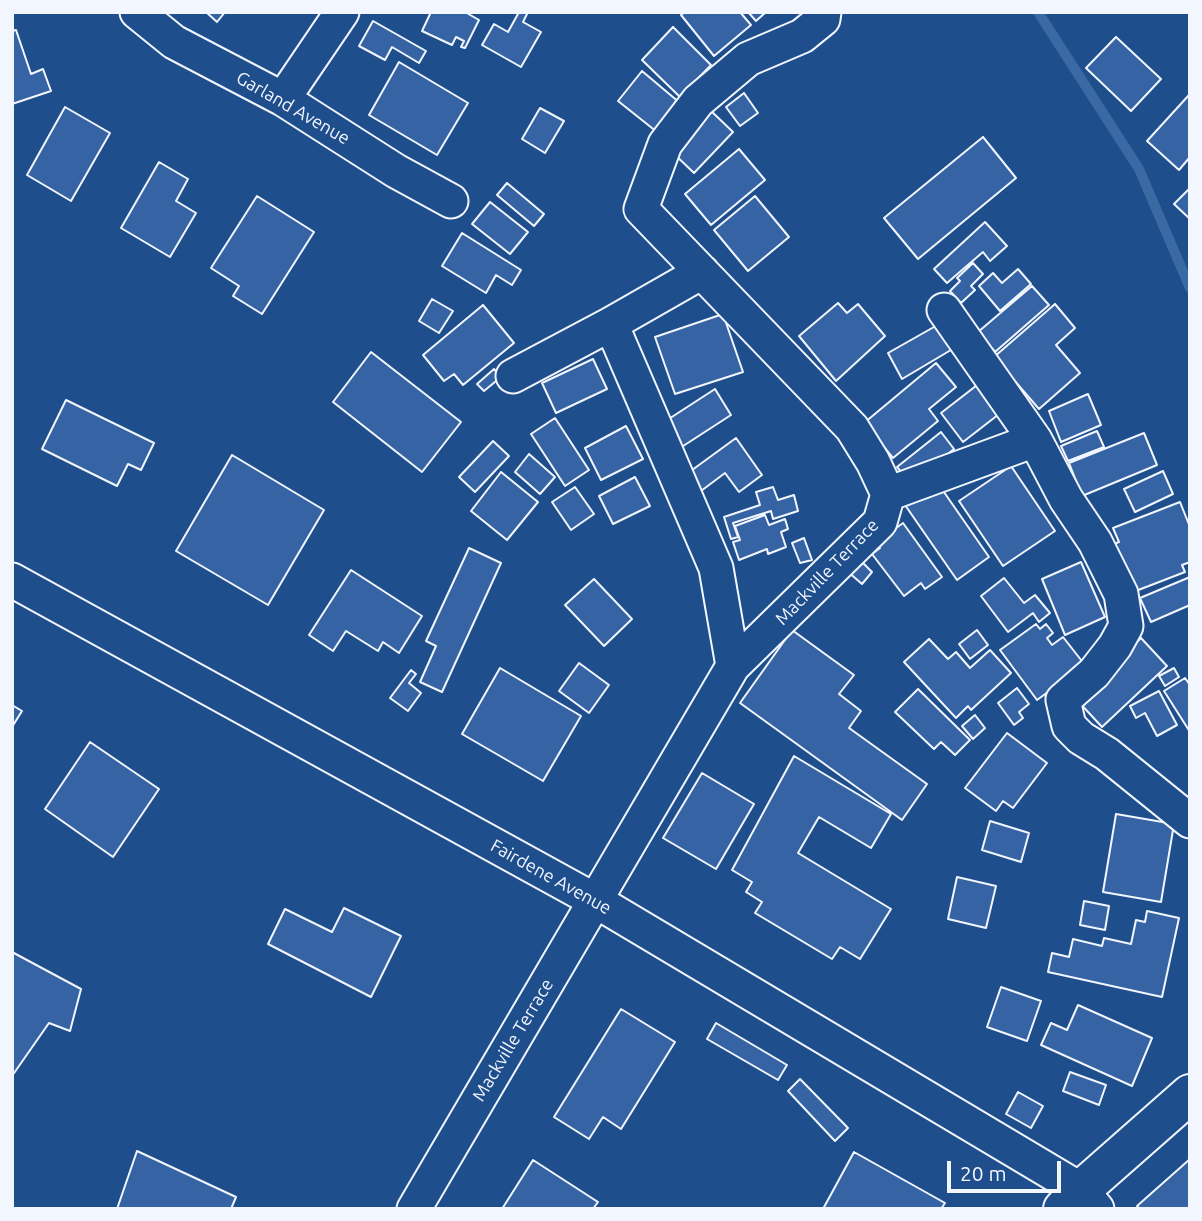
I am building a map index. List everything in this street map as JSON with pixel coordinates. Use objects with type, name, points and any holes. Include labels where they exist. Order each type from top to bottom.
[{"type":"main road","points":[[1080,1202],[1190,1094]]},
{"type":"street","name":"Garland Avenue","points":[[138,12],[174,43],[283,99],[396,171],[451,201]]},
{"type":"street","points":[[283,99],[342,12]]},
{"type":"street","points":[[824,12],[823,19],[802,36],[748,59],[698,101],[665,144],[641,208],[852,428],[873,462],[888,494],[1035,440]]},
{"type":"street","points":[[513,376],[702,272]]},
{"type":"street","points":[[944,310],[1035,440],[1066,499],[1095,542],[1121,594],[1126,626],[1115,646],[1094,673],[1063,700],[1069,726],[1190,821]]},
{"type":"street","points":[[611,324],[716,568],[733,666]]},
{"type":"street","name":"Mackville Terrace","points":[[414,1209],[733,666],[880,522],[888,494]]},
{"type":"street","name":"Fairdene Avenue","points":[[12,580],[596,901],[1080,1202]]},
{"type":"building","points":[[206,12],[225,12],[217,22]]},
{"type":"building","points":[[431,12],[465,12],[479,20],[465,48],[461,47],[464,41],[456,37],[452,45],[422,31]]},
{"type":"building","points":[[519,12],[528,12],[523,22],[541,32],[521,67],[482,45],[494,24],[508,32]]},
{"type":"building","points":[[685,12],[740,12],[751,25],[714,56],[681,15]]},
{"type":"building","points":[[748,12],[766,12],[756,21]]},
{"type":"building","points":[[373,21],[426,51],[419,63],[392,47],[385,60],[359,46]]},
{"type":"building","points":[[673,27],[711,65],[680,97],[642,60]]},
{"type":"building","points":[[16,30],[31,74],[43,69],[51,91],[12,104],[12,31]]},
{"type":"building","points":[[1116,37],[1161,79],[1131,111],[1086,68]]},
{"type":"building","points":[[399,62],[468,103],[437,155],[369,115]]},
{"type":"building","points":[[642,71],[680,103],[657,132],[618,101]]},
{"type":"building","points":[[744,93],[758,113],[740,126],[726,107]]},
{"type":"building","points":[[1189,95],[1190,157],[1179,170],[1147,141]]},
{"type":"building","points":[[65,107],[110,133],[71,201],[27,175]]},
{"type":"building","points":[[540,108],[564,121],[545,153],[522,139]]},
{"type":"building","points":[[709,109],[733,132],[694,173],[671,151]]},
{"type":"building","points":[[983,137],[1016,178],[918,259],[884,218]]},
{"type":"building","points":[[739,149],[765,180],[711,225],[685,194]]},
{"type":"building","points":[[159,162],[188,179],[176,201],[196,213],[170,257],[121,228]]},
{"type":"building","points":[[507,183],[544,214],[534,226],[497,195]]},
{"type":"building","points":[[1190,188],[1190,219],[1174,204]]},
{"type":"building","points":[[257,196],[314,232],[262,314],[233,296],[239,286],[211,268]]},
{"type":"building","points":[[755,196],[789,237],[748,271],[714,230]]},
{"type":"building","points":[[490,202],[528,232],[510,254],[472,224]]},
{"type":"building","points":[[985,222],[1007,246],[990,261],[983,252],[947,283],[934,269]]},
{"type":"building","points":[[462,233],[521,270],[512,285],[496,275],[486,293],[442,266]]},
{"type":"building","points":[[973,263],[983,274],[971,286],[975,290],[961,303],[950,291],[960,281],[957,278]]},
{"type":"building","points":[[1018,269],[1031,284],[1000,311],[979,286],[993,273],[1002,283]]},
{"type":"building","points":[[1032,286],[1049,305],[995,352],[978,332]]},
{"type":"building","points":[[432,299],[453,311],[439,333],[419,321]]},
{"type":"building","points":[[838,303],[847,313],[858,304],[885,336],[836,381],[799,336]]},
{"type":"building","points":[[1055,304],[1075,328],[1056,345],[1080,373],[1039,409],[994,357]]},
{"type":"building","points":[[483,305],[514,343],[463,385],[454,374],[444,381],[423,355]]},
{"type":"building","points":[[723,314],[743,372],[675,394],[655,337]]},
{"type":"building","points":[[941,323],[956,347],[902,379],[888,353]]},
{"type":"building","points":[[371,352],[461,422],[422,472],[333,402]]},
{"type":"building","points":[[593,359],[607,389],[556,413],[542,383]]},
{"type":"building","points":[[936,363],[956,387],[929,409],[938,421],[893,458],[864,423]]},
{"type":"building","points":[[494,369],[501,377],[484,391],[477,384]]},
{"type":"building","points":[[981,382],[1003,411],[963,442],[941,413]]},
{"type":"building","points":[[715,389],[731,415],[677,450],[661,424]]},
{"type":"building","points":[[1088,394],[1101,425],[1061,442],[1049,411]]},
{"type":"building","points":[[66,400],[154,443],[141,470],[128,464],[117,486],[42,449]]},
{"type":"building","points":[[555,418],[589,470],[565,486],[531,434]]},
{"type":"building","points":[[626,426],[643,459],[601,480],[585,448]]},
{"type":"building","points":[[1097,431],[1104,447],[1068,461],[1061,446]]},
{"type":"building","points":[[941,432],[954,449],[911,484],[897,467]]},
{"type":"building","points":[[1144,433],[1157,465],[1082,496],[1069,463]]},
{"type":"building","points":[[736,438],[762,475],[739,492],[725,473],[701,491],[688,473]]},
{"type":"building","points":[[493,441],[509,456],[475,492],[459,477]]},
{"type":"building","points":[[529,454],[555,477],[540,494],[515,472]]},
{"type":"building","points":[[232,455],[324,510],[268,605],[176,551]]},
{"type":"building","points":[[1011,466],[1055,531],[1003,566],[959,501]]},
{"type":"building","points":[[1163,471],[1173,494],[1135,512],[1124,489]]},
{"type":"building","points":[[501,472],[538,502],[507,540],[471,511]]},
{"type":"building","points":[[635,477],[650,506],[613,524],[599,496]]},
{"type":"building","points":[[937,482],[989,557],[957,580],[905,505]]},
{"type":"building","points":[[575,487],[594,514],[571,530],[552,502]]},
{"type":"building","points":[[773,487],[778,500],[794,495],[798,511],[773,519],[771,511],[733,523],[738,537],[731,539],[724,517],[760,505],[756,492]]},
{"type":"building","points":[[1180,502],[1190,527],[1190,562],[1182,565],[1185,572],[1128,594],[1109,546],[1119,542],[1113,528]]},
{"type":"building","points":[[765,515],[769,525],[785,519],[788,529],[781,532],[786,547],[768,554],[767,549],[739,560],[733,542],[740,540],[735,526]]},
{"type":"building","points":[[903,523],[942,577],[925,589],[921,583],[904,596],[872,554],[880,548],[876,543]]},
{"type":"building","points":[[804,538],[812,560],[800,563],[792,543]]},
{"type":"building","points":[[469,548],[501,563],[442,692],[420,682],[436,646],[426,641]]},
{"type":"building","points":[[858,558],[872,572],[862,584],[847,571]]},
{"type":"building","points":[[1081,562],[1105,617],[1065,635],[1042,579]]},
{"type":"building","points":[[351,570],[422,616],[399,653],[383,642],[378,651],[346,631],[333,651],[309,635]]},
{"type":"building","points":[[1190,577],[1190,605],[1151,622],[1140,598]]},
{"type":"building","points":[[1004,578],[1024,603],[1035,595],[1050,613],[1039,622],[1033,613],[1008,632],[981,596]]},
{"type":"building","points":[[594,579],[632,619],[604,646],[565,605]]},
{"type":"building","points":[[1036,624],[1040,629],[1046,624],[1053,633],[1047,638],[1052,645],[1063,637],[1085,665],[1037,700],[1000,650]]},
{"type":"building","points":[[792,630],[854,675],[839,694],[861,711],[849,728],[927,784],[902,820],[740,703]]},
{"type":"building","points":[[977,630],[988,645],[970,659],[959,644]]},
{"type":"building","points":[[1141,638],[1167,666],[1102,727],[1076,699]]},
{"type":"building","points":[[929,639],[948,659],[956,652],[970,668],[990,650],[1011,673],[971,710],[968,706],[956,718],[904,662]]},
{"type":"building","points":[[579,663],[609,685],[589,713],[559,691]]},
{"type":"building","points":[[500,668],[581,716],[543,781],[462,734]]},
{"type":"building","points":[[1174,668],[1179,677],[1165,686],[1159,676]]},
{"type":"building","points":[[411,670],[416,674],[409,683],[421,693],[408,711],[390,698]]},
{"type":"building","points":[[1185,678],[1190,685],[1190,732],[1164,691]]},
{"type":"building","points":[[1017,688],[1029,704],[1019,712],[1023,718],[1014,725],[998,703]]},
{"type":"building","points":[[918,689],[970,740],[955,755],[941,742],[934,749],[895,712]]},
{"type":"building","points":[[1159,691],[1177,725],[1157,736],[1145,713],[1136,718],[1130,706]]},
{"type":"building","points":[[12,705],[22,711],[12,727]]},
{"type":"building","points":[[975,715],[985,728],[973,739],[962,726]]},
{"type":"building","points":[[1007,733],[1047,763],[1013,808],[1003,801],[996,811],[965,788]]},
{"type":"building","points":[[90,742],[159,789],[113,857],[45,809]]},
{"type":"building","points":[[794,756],[891,814],[871,848],[819,817],[798,853],[891,909],[860,959],[840,947],[832,959],[755,913],[762,902],[746,892],[752,882],[732,870]]},
{"type":"building","points":[[702,773],[754,804],[716,869],[663,838]]},
{"type":"building","points":[[1116,814],[1174,824],[1161,902],[1103,892]]},
{"type":"building","points":[[990,821],[1029,833],[1021,862],[982,850]]},
{"type":"building","points":[[957,877],[996,886],[986,928],[948,919]]},
{"type":"building","points":[[1084,901],[1109,906],[1105,930],[1080,925]]},
{"type":"building","points":[[344,908],[401,936],[371,997],[268,944],[285,909],[332,932]]},
{"type":"building","points":[[1147,911],[1179,918],[1162,997],[1048,972],[1052,953],[1069,957],[1073,939],[1102,946],[1104,938],[1131,944],[1136,920],[1145,922]]},
{"type":"building","points":[[12,952],[81,989],[70,1031],[49,1023],[12,1076]]},
{"type":"building","points":[[1001,987],[1041,1001],[1027,1041],[987,1027]]},
{"type":"building","points":[[1078,1005],[1152,1038],[1132,1086],[1041,1045],[1051,1023],[1067,1030]]},
{"type":"building","points":[[621,1009],[675,1042],[621,1129],[603,1117],[589,1139],[554,1117]]},
{"type":"building","points":[[716,1023],[787,1065],[778,1080],[707,1039]]},
{"type":"building","points":[[1070,1072],[1106,1085],[1099,1105],[1063,1091]]},
{"type":"building","points":[[800,1079],[848,1128],[835,1141],[788,1091]]},
{"type":"building","points":[[1018,1092],[1043,1106],[1031,1128],[1006,1114]]},
{"type":"building","points":[[137,1151],[236,1197],[231,1209],[117,1209]]},
{"type":"building","points":[[854,1152],[945,1203],[941,1209],[823,1209]]},
{"type":"building","points":[[1190,1159],[1190,1209],[1140,1209],[1137,1206]]},
{"type":"building","points":[[533,1160],[598,1202],[593,1209],[502,1209]]},
{"type":"waterway","points":[[1038,12],[1139,169],[1190,288]]}]
